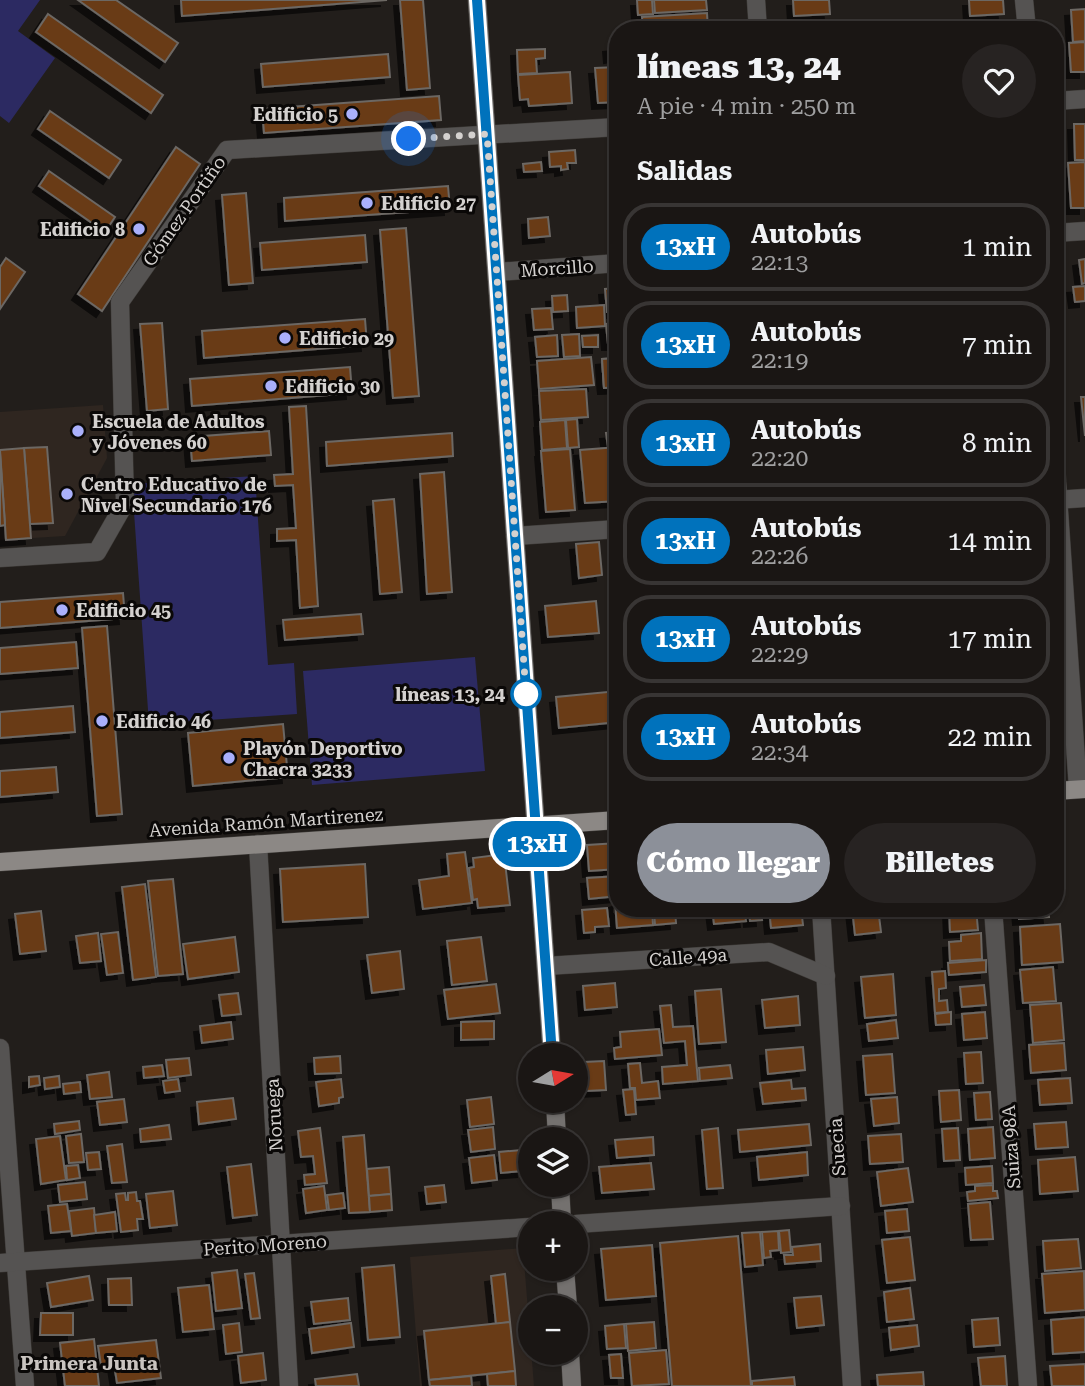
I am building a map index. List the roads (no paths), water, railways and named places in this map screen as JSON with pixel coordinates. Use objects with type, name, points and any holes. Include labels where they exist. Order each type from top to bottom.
[{"type":"main road","points":[[477,0],[551,1043]]},
{"type":"main road","points":[[1064,790],[1082,789]]},
{"type":"main road","name":"Avenida Ramón Martirenez","points":[[0,862],[609,821]]},
{"type":"main road","points":[[571,1365],[572,1386]]},
{"type":"street","points":[[756,0],[757,21]]},
{"type":"street","points":[[1024,0],[1026,21]]},
{"type":"street","points":[[1064,100],[1085,99]]},
{"type":"street","name":"Gómez Portiño","points":[[0,558],[97,552],[125,503],[120,302],[227,150],[609,127]]},
{"type":"street","points":[[1064,232],[1085,231]]},
{"type":"street","name":"Morcillo","points":[[497,272],[609,264]]},
{"type":"street","points":[[1064,500],[1085,498]]},
{"type":"street","points":[[515,536],[609,530]]},
{"type":"street","points":[[1064,581],[1082,789]]},
{"type":"street","name":"Noruega","points":[[258,844],[289,1386]]},
{"type":"street","name":"Suecia","points":[[822,917],[852,1386]]},
{"type":"street","name":"Suiza 98A","points":[[994,917],[1028,1386]]},
{"type":"street","name":"Calle 49a","points":[[546,966],[769,952],[826,976]]},
{"type":"street","points":[[0,1048],[8,1263],[24,1386]]},
{"type":"street","points":[[588,1223],[841,1206]]},
{"type":"street","name":"Perito Moreno","points":[[8,1263],[518,1228]]},
{"type":"place","name":"Edificio 5","points":[[352,114]]},
{"type":"place","name":"Edificio 27","points":[[367,203]]},
{"type":"place","name":"Edificio 8","points":[[139,229]]},
{"type":"place","name":"Edificio 29","points":[[285,338]]},
{"type":"place","name":"Edificio 30","points":[[271,386]]},
{"type":"place","name":"Escuela de Adultos y Jóvenes 60","points":[[78,431]]},
{"type":"place","name":"Centro Educativo de Nivel Secundario 176","points":[[67,494]]},
{"type":"place","name":"Edificio 45","points":[[62,610]]},
{"type":"place","name":"líneas 13, 24","points":[[526,694]]},
{"type":"place","name":"Edificio 46","points":[[102,721]]},
{"type":"place","name":"Playón Deportivo Chacra 3233","points":[[229,758]]},
{"type":"district","name":"Primera Junta","points":[[89,1363]]}]
